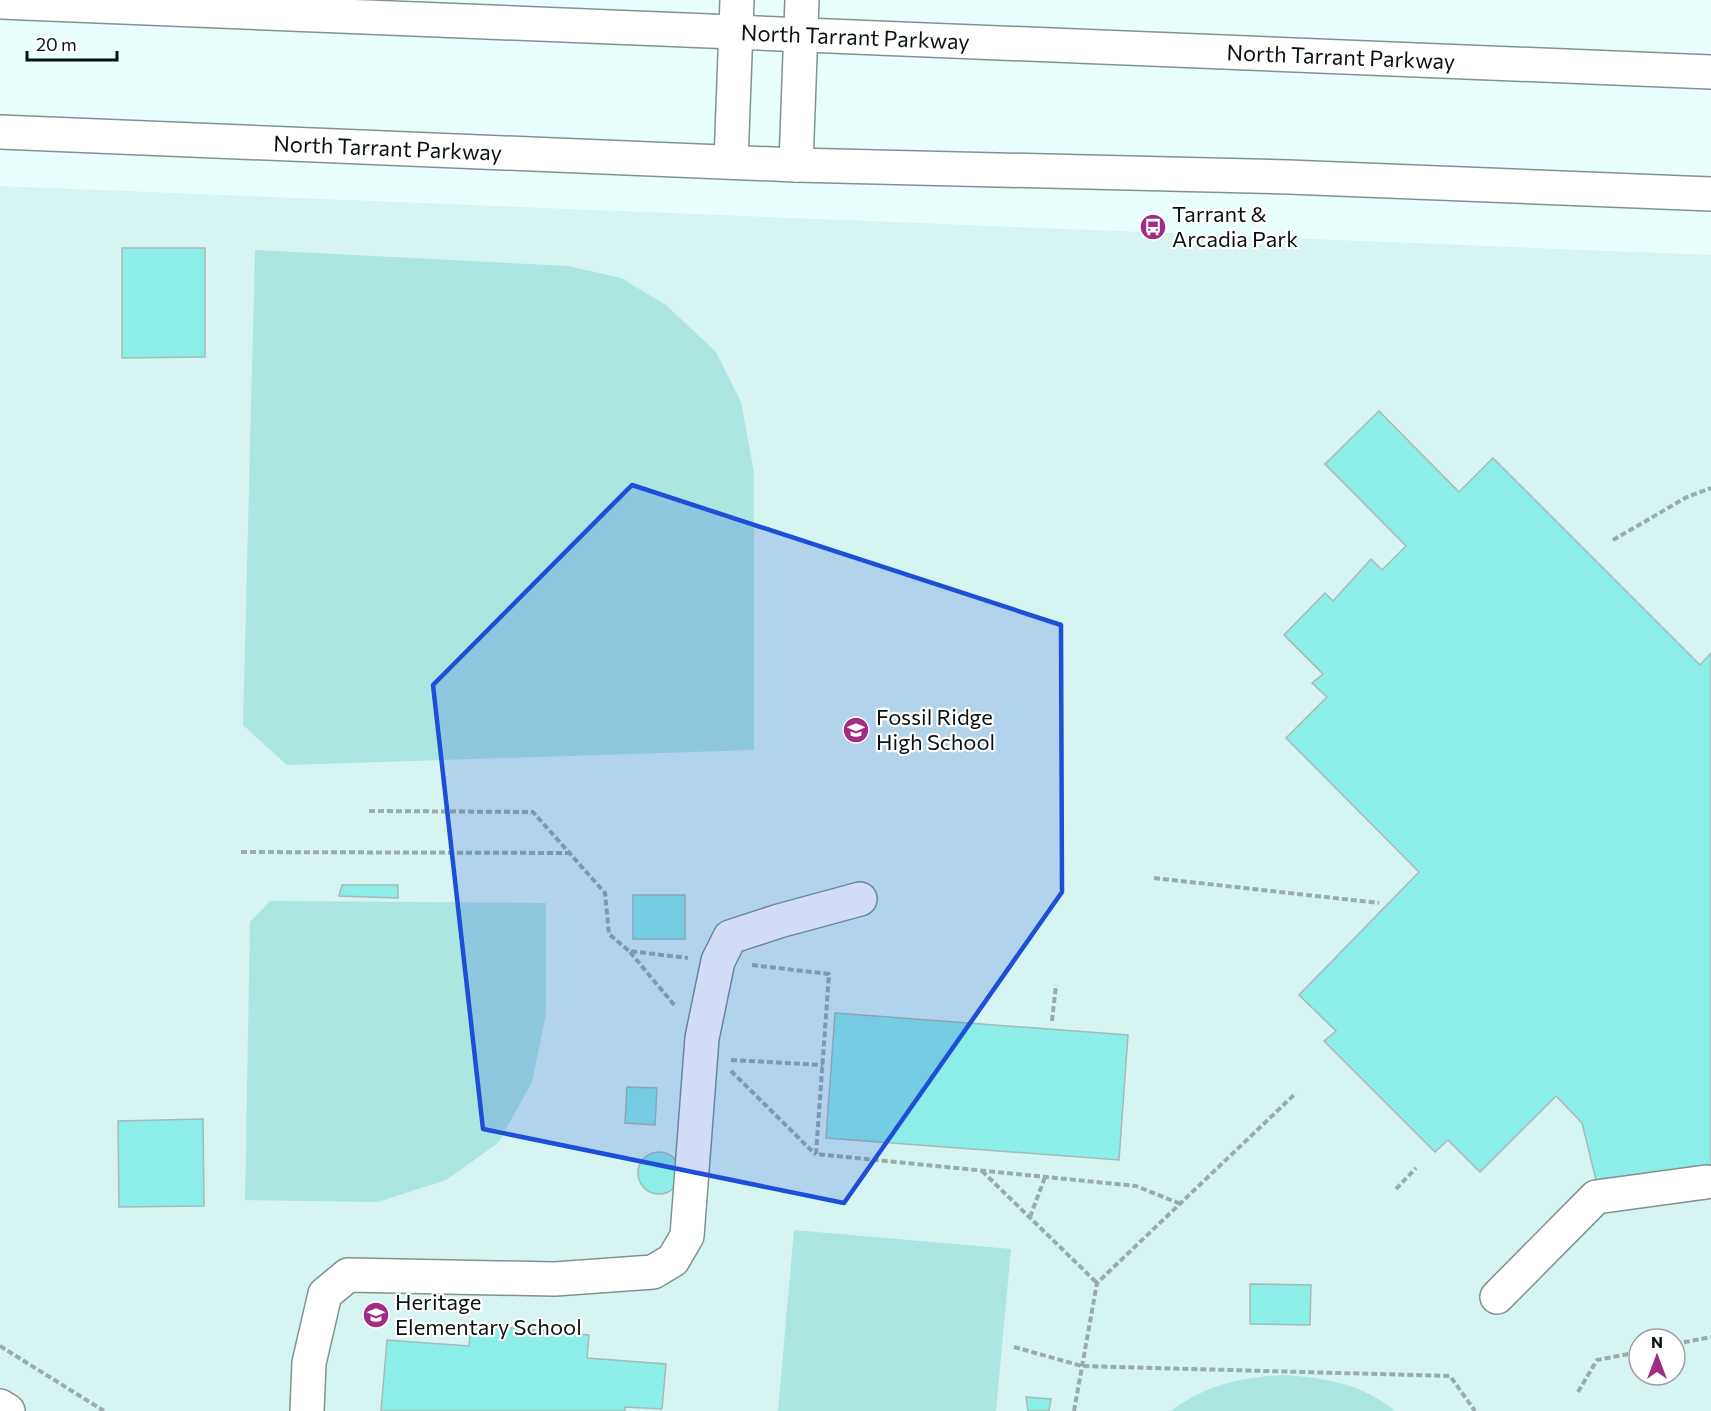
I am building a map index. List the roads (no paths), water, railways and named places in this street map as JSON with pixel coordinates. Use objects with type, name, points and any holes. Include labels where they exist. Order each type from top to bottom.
[{"type":"main road","points":[[731,162],[737,0]]},
{"type":"main road","points":[[796,165],[802,0]]},
{"type":"main road","name":"North Tarrant Parkway","points":[[0,2],[1711,72]]},
{"type":"main road","name":"North Tarrant Parkway","points":[[0,132],[796,165],[1288,177],[1711,194]]},
{"type":"main road","points":[[307,1411],[309,1363],[326,1294],[348,1275],[555,1279],[653,1272],[673,1260],[687,1236],[702,1038],[718,961],[730,937],[860,899]]},
{"type":"main road","points":[[1497,1296],[1596,1197],[1706,1182]]},
{"type":"main road","points":[[0,1406],[8,1411]]},
{"type":"place","name":"Tarrant & Arcadia Park","points":[[1153,227]]},
{"type":"place","name":"Fossil Ridge High School","points":[[856,730]]},
{"type":"place","name":"Heritage Elementary School","points":[[376,1315]]}]
